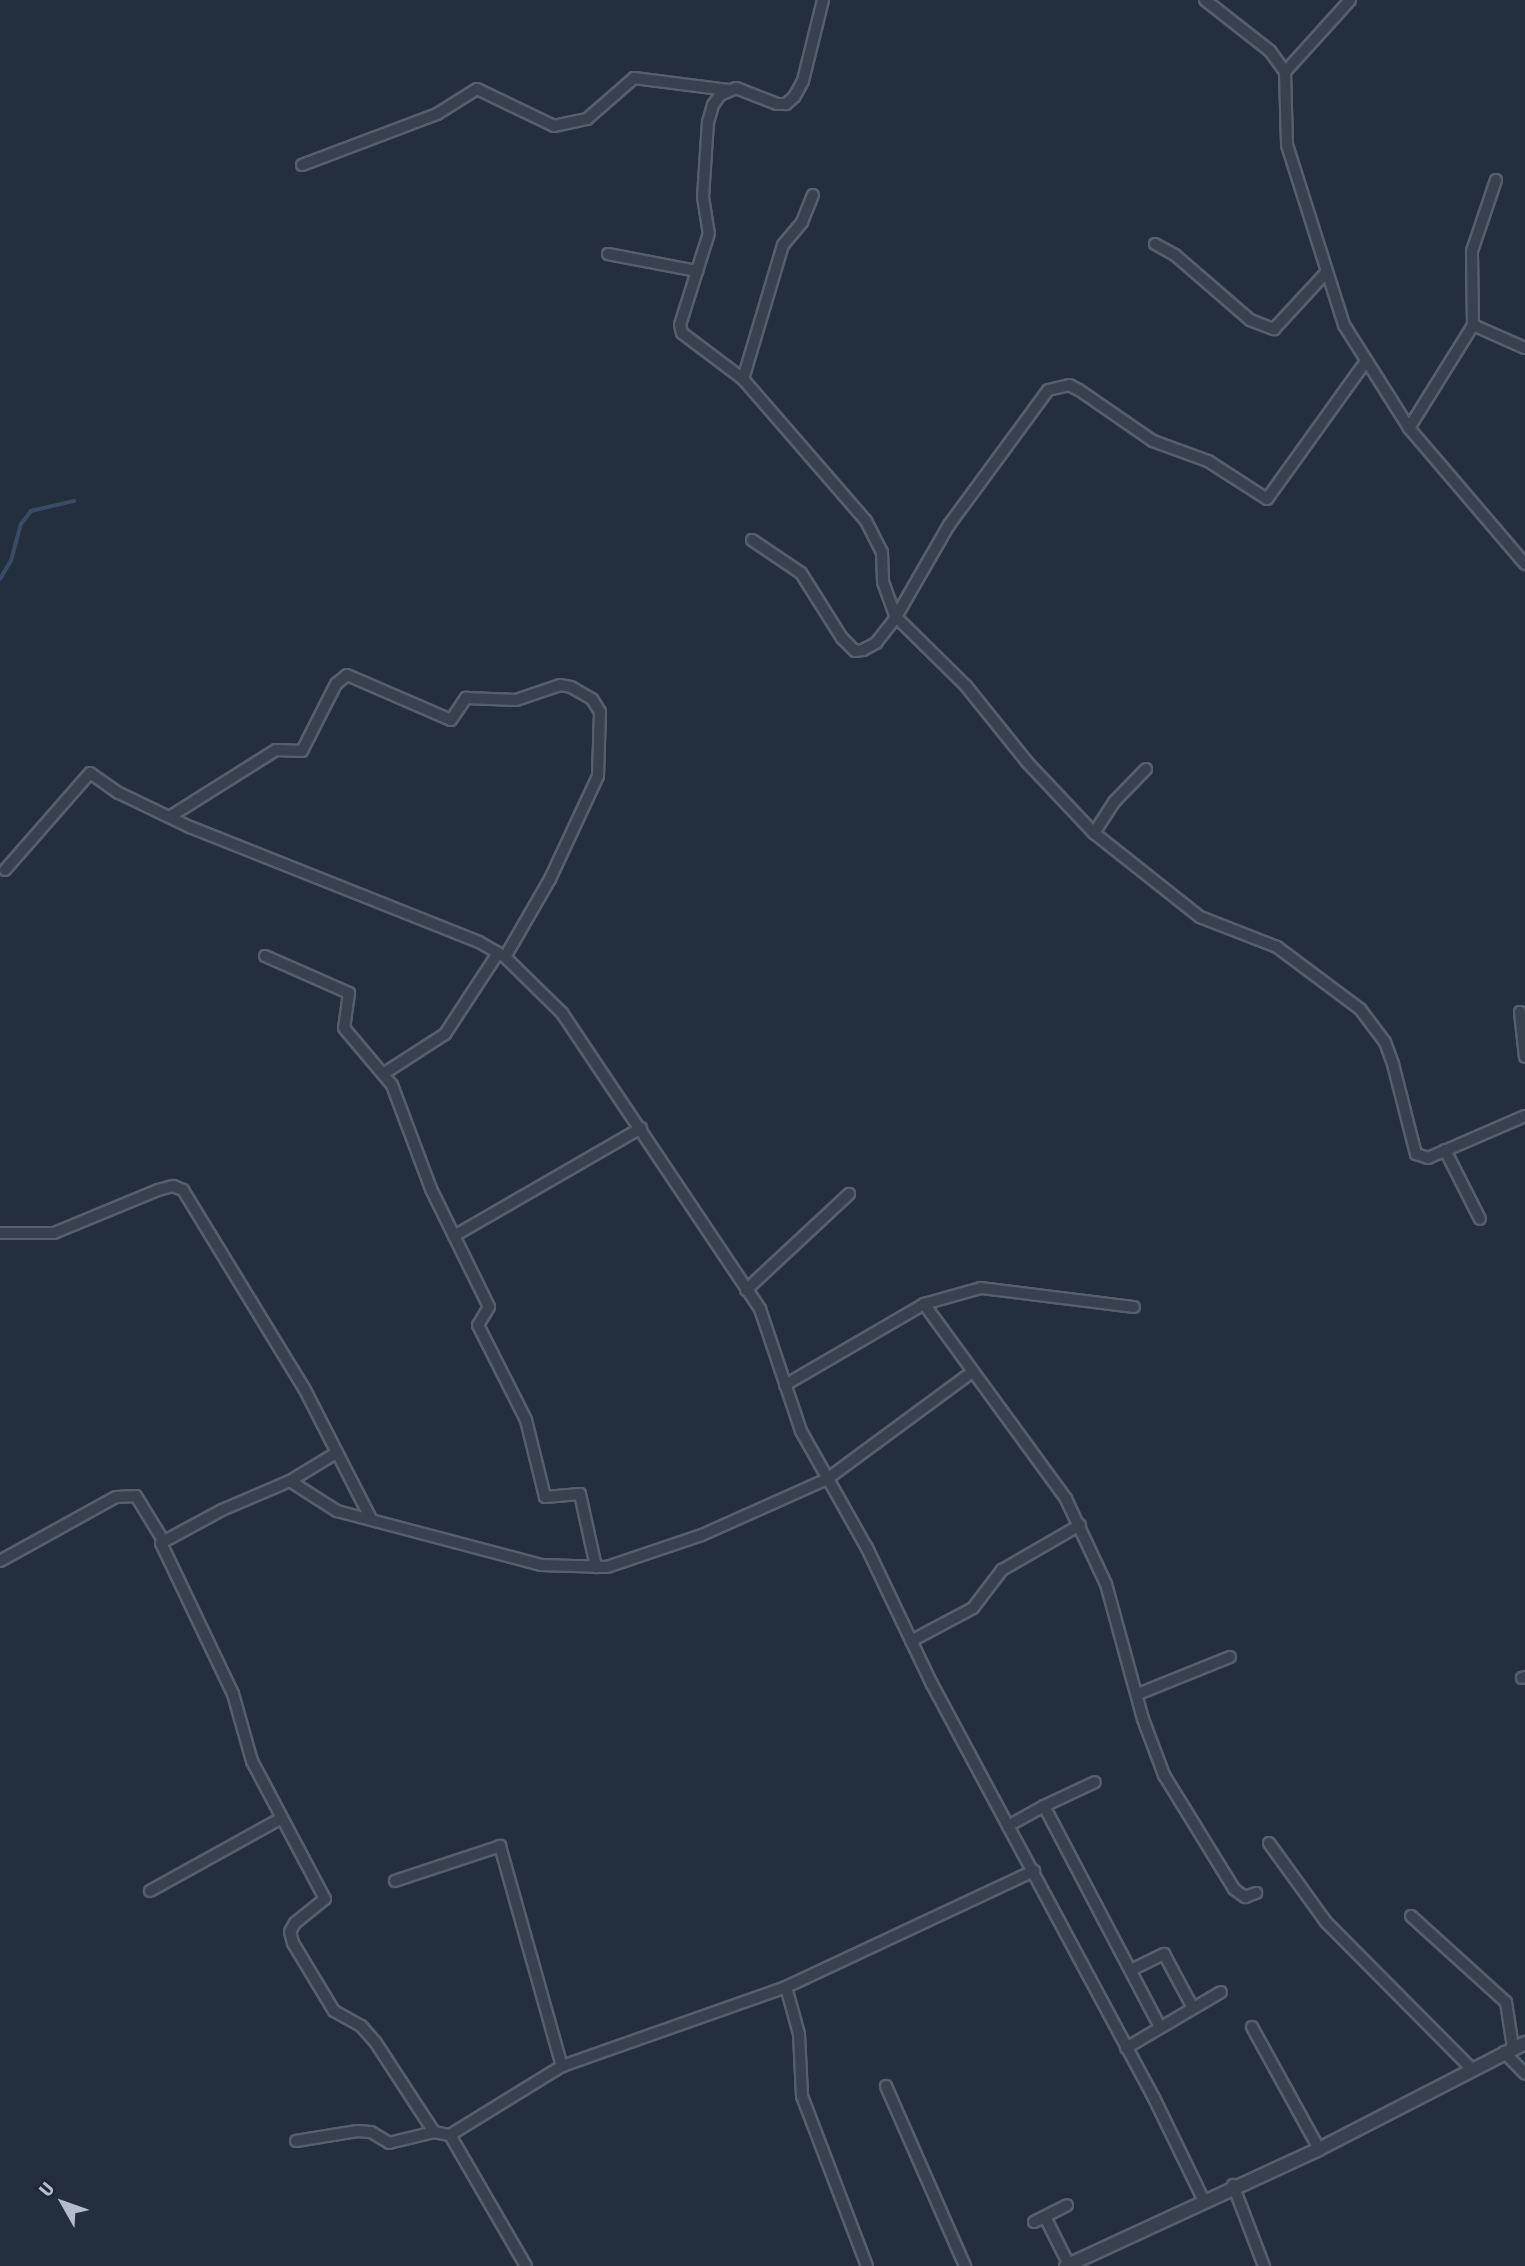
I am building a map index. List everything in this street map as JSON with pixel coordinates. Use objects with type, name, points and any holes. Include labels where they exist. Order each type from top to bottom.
[{"type":"street","points":[[302,165],[437,114],[477,89],[554,126],[587,119],[634,78],[747,90],[777,104],[786,104],[803,81],[823,0]]},
{"type":"street","points":[[1205,0],[1270,51],[1285,72],[1287,145],[1339,316],[1366,361],[1390,391],[1409,428],[1525,564]]},
{"type":"street","points":[[1285,72],[1350,0]]},
{"type":"street","points":[[728,90],[713,104],[708,122],[703,197],[709,233],[680,325],[682,333],[743,379],[874,532],[882,552],[883,582],[896,617],[966,686],[1027,762],[1094,833],[1200,917],[1277,947],[1349,998],[1385,1042],[1416,1154],[1428,1158],[1525,1116]]},
{"type":"street","points":[[1409,428],[1473,325],[1472,251],[1496,180]]},
{"type":"street","points":[[743,379],[783,245],[802,222],[813,195]]},
{"type":"street","points":[[1155,244],[1175,255],[1250,320],[1274,329],[1325,274]]},
{"type":"street","points":[[608,254],[697,271]]},
{"type":"street","points":[[1473,325],[1525,348]]},
{"type":"street","points":[[752,540],[801,573],[842,638],[855,650],[876,643],[896,617],[949,525],[1048,390],[1069,386],[1079,390],[1153,441],[1208,461],[1267,499],[1366,361]]},
{"type":"street","points":[[171,816],[276,750],[302,751],[336,684],[347,675],[451,720],[466,698],[516,700],[560,685],[571,687],[592,699],[600,712],[598,776],[561,859],[501,955],[445,1034],[383,1074]]},
{"type":"street","points":[[1094,833],[1114,802],[1146,769]]},
{"type":"street","points":[[5,870],[87,773],[171,816],[432,922],[501,955],[562,1013],[641,1128],[764,1319],[802,1431],[867,1548],[911,1641],[1034,1871],[1203,2199]]},
{"type":"street","points":[[265,956],[349,993],[344,1028],[383,1074],[454,1236],[489,1307],[478,1325],[526,1420],[545,1497],[580,1494],[596,1567]]},
{"type":"street","points":[[1520,1012],[1525,1057]]},
{"type":"street","points":[[454,1236],[641,1128]]},
{"type":"street","points":[[1445,1150],[1480,1219]]},
{"type":"street","points":[[0,1233],[54,1233],[158,1191],[173,1186],[183,1190],[245,1286],[371,1518]]},
{"type":"street","points":[[746,1290],[849,1194]]},
{"type":"street","points":[[785,1385],[924,1304],[982,1288],[1134,1307]]},
{"type":"street","points":[[924,1304],[1080,1525],[1106,1584],[1164,1775],[1234,1889],[1245,1897],[1256,1893]]},
{"type":"street","points":[[290,1481],[325,1506],[541,1565],[596,1567],[640,1559],[702,1535],[827,1479],[972,1372]]},
{"type":"street","points":[[337,1453],[290,1481],[163,1540],[160,1548],[233,1694],[252,1760],[280,1819],[325,1899],[295,1923],[290,1932],[293,1942],[334,2011],[361,2026],[376,2043],[434,2132]]},
{"type":"street","points":[[0,1561],[116,1497],[136,1496],[163,1540]]},
{"type":"street","points":[[911,1641],[973,1608],[1002,1570],[1080,1525]]},
{"type":"street","points":[[1138,1694],[1230,1657]]},
{"type":"street","points":[[1008,1826],[1095,1782]]},
{"type":"street","points":[[1044,1806],[1160,2027]]},
{"type":"street","points":[[150,1891],[280,1819]]},
{"type":"street","points":[[1269,1843],[1326,1922],[1471,2068]]},
{"type":"street","points":[[395,1881],[500,1846],[562,2066]]},
{"type":"street","points":[[296,2141],[371,2132],[389,2143],[434,2132],[450,2135],[562,2066],[786,1987],[1034,1871]]},
{"type":"street","points":[[1411,1916],[1506,2002],[1514,2047],[1525,2074]]},
{"type":"street","points":[[1131,1970],[1164,1954],[1193,2008]]},
{"type":"street","points":[[786,1987],[799,2034],[802,2096],[867,2266]]},
{"type":"street","points":[[1125,2048],[1222,1992]]},
{"type":"street","points":[[1252,2026],[1320,2149]]},
{"type":"street","points":[[1045,2217],[1068,2265],[1233,2185],[1320,2149],[1514,2047]]},
{"type":"street","points":[[886,2085],[965,2266]]},
{"type":"street","points":[[450,2135],[526,2266]]},
{"type":"street","points":[[1233,2185],[1264,2266]]},
{"type":"street","points":[[1034,2222],[1067,2205]]},
{"type":"waterway","points":[[0,579],[11,561],[21,524],[31,511],[74,501]]}]
